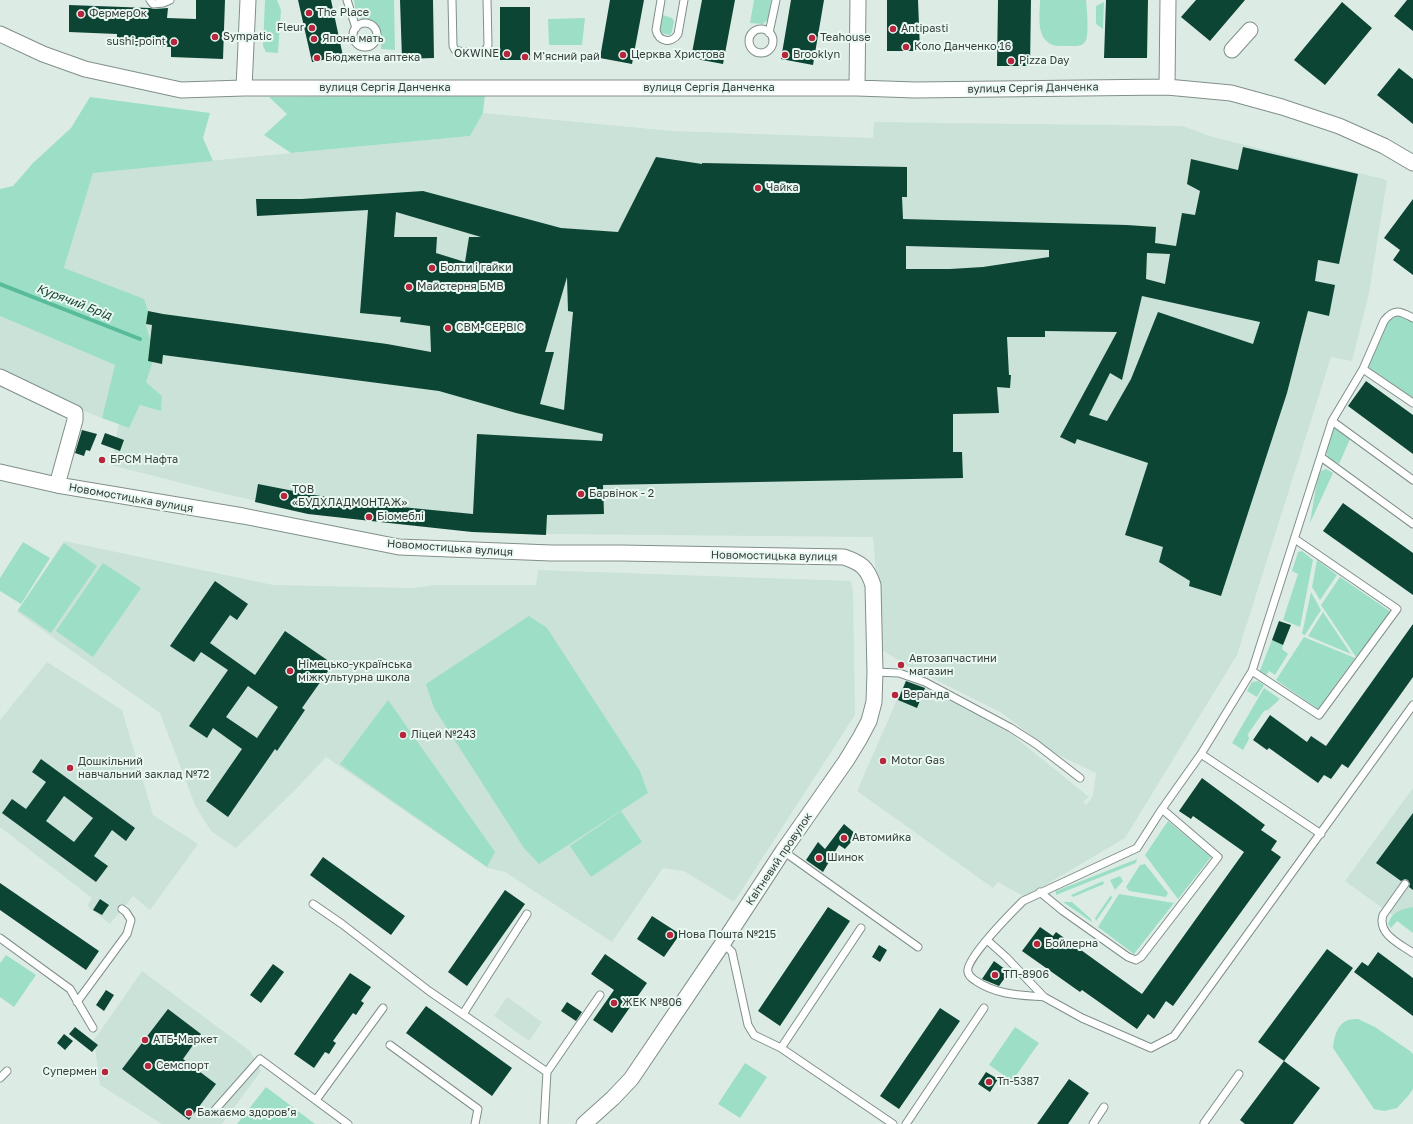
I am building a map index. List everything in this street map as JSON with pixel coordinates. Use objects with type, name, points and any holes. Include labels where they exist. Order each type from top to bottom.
[{"type":"street","points":[[244,88],[248,0]]},
{"type":"street","points":[[857,88],[858,0]]},
{"type":"street","points":[[1167,87],[1168,0]]},
{"type":"street","points":[[1232,50],[1250,30]]},
{"type":"street","name":"вулиця Сергія Данченка","points":[[0,34],[43,54],[85,69],[181,90],[244,88],[857,88],[915,90],[1167,87],[1231,93],[1282,107],[1339,126],[1384,146],[1413,163]]},
{"type":"street","points":[[0,377],[72,410],[75,413],[75,420],[57,485]]},
{"type":"street","name":"Новомостицька вулиця","points":[[0,472],[57,485],[243,516],[399,547],[552,553],[844,557],[858,562]]},
{"type":"street","name":"Квітневий провулок","points":[[584,1124],[613,1098],[631,1079],[783,851],[846,761],[860,738],[868,721],[874,702],[875,672],[874,585],[869,573],[858,562]]},
{"type":"lane","points":[[150,0],[153,4],[163,3],[170,0]]},
{"type":"lane","points":[[347,0],[356,28]]},
{"type":"lane","points":[[452,0],[453,46],[455,50],[460,52],[483,52],[488,45],[487,0]]},
{"type":"lane","points":[[661,0],[656,30],[657,35],[666,41],[672,41],[678,34],[684,0]]},
{"type":"lane","points":[[769,33],[776,0]]},
{"type":"lane","points":[[1044,997],[991,990],[970,977],[967,967],[987,940],[1023,901],[1137,848],[1162,809],[1201,754],[1252,671],[1332,421],[1363,369],[1384,320],[1389,315],[1396,312],[1402,312],[1413,318]]},
{"type":"lane","points":[[1363,369],[1413,403]]},
{"type":"lane","points":[[1332,421],[1413,480]]},
{"type":"lane","points":[[1321,457],[1413,524]]},
{"type":"lane","points":[[1252,671],[1319,715],[1397,609],[1295,539]]},
{"type":"lane","points":[[875,672],[899,673],[925,682],[1036,744],[1080,778]]},
{"type":"lane","points":[[987,940],[1006,957],[1044,997],[1082,1018],[1151,1048],[1174,1036],[1413,705]]},
{"type":"lane","points":[[1201,754],[1321,834]]},
{"type":"lane","points":[[1040,892],[1128,957],[1136,960],[1141,958],[1218,856],[1162,809]]},
{"type":"lane","points":[[783,851],[863,905],[918,948]]},
{"type":"lane","points":[[1405,884],[1383,916],[1382,928],[1385,933],[1413,953]]},
{"type":"lane","points":[[313,904],[463,1014],[547,1072]]},
{"type":"lane","points":[[77,1002],[127,934],[131,920],[122,909]]},
{"type":"lane","points":[[463,1014],[527,914]]},
{"type":"lane","points":[[781,1048],[861,928]]},
{"type":"lane","points":[[0,938],[70,989],[93,1028]]},
{"type":"lane","points":[[723,943],[732,952],[748,1025],[754,1035],[781,1048],[893,1124]]},
{"type":"lane","points":[[544,1124],[547,1072],[600,995]]},
{"type":"lane","points":[[316,1100],[383,1008]]},
{"type":"lane","points":[[906,1124],[984,1008]]},
{"type":"lane","points":[[390,1045],[478,1109],[476,1124]]},
{"type":"lane","points":[[214,1111],[260,1059],[348,1124]]},
{"type":"lane","points":[[0,1078],[7,1072]]},
{"type":"lane","points":[[1204,1124],[1239,1074]]},
{"type":"lane","points":[[1093,1124],[1104,1107]]},
{"type":"shaded area","name":"Барвінок - 2","points":[[483,113],[672,131],[873,138],[874,122],[1182,126],[1213,137],[1387,180],[1369,293],[1352,361],[1331,357],[1237,655],[1125,838],[1025,897],[998,882],[993,888],[857,791],[907,677],[1011,734],[1089,797],[1083,802],[1086,805],[1093,796],[1096,773],[1052,752],[1002,713],[908,666],[882,650],[873,537],[551,534],[472,531],[308,513],[111,465],[119,423],[129,427],[140,405],[161,411],[162,396],[146,382],[153,363],[148,361],[150,340],[146,324],[148,311],[63,272],[93,172],[470,136]]},
{"type":"shaded area","points":[[0,316],[115,365],[102,418],[0,379]]},
{"type":"shaded area","name":"Ліцей №243","points":[[64,541],[273,585],[412,588],[435,585],[536,585],[538,570],[851,581],[853,592],[855,715],[734,902],[684,871],[663,868],[612,942],[505,872],[488,868],[326,757],[236,848],[211,831],[195,805],[160,713],[17,612]]},
{"type":"shaded area","name":"Дошкільний навчальний заклад №72","points":[[47,662],[122,710],[153,815],[198,844],[150,910],[133,896],[110,924],[87,906],[92,898],[0,827],[0,720]]},
{"type":"shaded area","points":[[1413,788],[1413,930],[1345,881]]},
{"type":"shaded area","points":[[142,971],[250,1051],[261,1071],[222,1124],[162,1124],[100,1085],[94,1040]]},
{"type":"shaded area","points":[[507,997],[542,1022],[529,1041],[494,1016]]},
{"type":"green space","points":[[265,0],[277,0],[281,10],[278,53],[266,52],[263,46]]},
{"type":"green space","points":[[354,0],[394,0],[395,50],[381,49],[380,30],[373,22],[363,20],[358,17]]},
{"type":"green space","points":[[754,0],[771,0],[768,19],[763,24],[750,23]]},
{"type":"green space","points":[[1040,0],[1086,0],[1088,21],[1087,37],[1083,44],[1077,46],[1056,46],[1045,39],[1040,29]]},
{"type":"green space","points":[[1104,2],[1103,29],[1096,24],[1096,6]]},
{"type":"green space","points":[[663,15],[672,18],[674,21],[670,35],[661,33],[660,31],[659,24]]},
{"type":"green space","points":[[585,18],[582,45],[549,45],[548,19]]},
{"type":"green space","points":[[485,95],[483,113],[470,136],[291,153],[264,135],[287,114],[269,97]]},
{"type":"green space","points":[[90,97],[210,113],[203,138],[213,161],[93,173],[64,268],[144,299],[148,311],[146,324],[150,340],[148,361],[153,362],[146,382],[162,396],[161,411],[140,405],[129,428],[102,418],[115,365],[0,316],[0,189],[13,186],[33,163],[71,128]]},
{"type":"green space","points":[[1395,315],[1401,315],[1413,322],[1413,398],[1369,368],[1367,365],[1385,322]]},
{"type":"green space","points":[[1337,428],[1351,437],[1339,464],[1328,457],[1326,452],[1333,429]]},
{"type":"green space","points":[[1326,469],[1333,473],[1310,523],[1318,475],[1321,471]]},
{"type":"green space","points":[[23,542],[50,558],[21,604],[0,591],[0,578]]},
{"type":"green space","points":[[64,543],[97,566],[51,633],[18,610]]},
{"type":"green space","points":[[1302,551],[1313,560],[1300,627],[1283,620],[1298,574],[1292,571],[1298,552]]},
{"type":"green space","points":[[1317,560],[1337,575],[1320,600],[1312,587]]},
{"type":"green space","points":[[103,563],[141,588],[93,657],[56,631]]},
{"type":"green space","points":[[1340,577],[1391,612],[1356,657],[1321,605]]},
{"type":"green space","points":[[1311,592],[1321,610],[1305,635],[1302,634]]},
{"type":"green space","points":[[1323,612],[1351,654],[1308,636]]},
{"type":"green space","points":[[529,616],[547,628],[640,771],[648,793],[539,864],[524,848],[434,708],[426,684]]},
{"type":"green space","points":[[1304,637],[1355,658],[1318,709],[1276,680]]},
{"type":"green space","points":[[1272,640],[1283,645],[1282,649],[1288,654],[1275,675],[1269,671],[1265,677],[1259,673]]},
{"type":"green space","points":[[1258,681],[1264,685],[1257,697],[1247,691],[1252,682]]},
{"type":"green space","points":[[1264,688],[1280,699],[1268,710],[1264,711],[1248,734],[1249,739],[1243,750],[1232,743]]},
{"type":"green space","points":[[388,700],[495,852],[487,867],[340,764]]},
{"type":"green space","points":[[621,811],[642,842],[591,877],[570,846]]},
{"type":"green space","points":[[1168,821],[1211,857],[1178,899],[1145,855]]},
{"type":"green space","points":[[1137,859],[1136,863],[1056,895],[1056,891]]},
{"type":"green space","points":[[1145,864],[1168,893],[1166,897],[1129,891],[1126,887],[1140,865]]},
{"type":"green space","points":[[1120,876],[1123,881],[1115,890],[1110,880]]},
{"type":"green space","points":[[1103,881],[1104,884],[1073,897],[1071,895]]},
{"type":"green space","points":[[1119,894],[1174,903],[1134,954],[1098,927]]},
{"type":"green space","points":[[1111,895],[1112,898],[1096,921],[1095,918]]},
{"type":"green space","points":[[1063,902],[1072,902],[1091,919],[1092,922]]},
{"type":"green space","points":[[1413,907],[1413,933],[1397,921],[1391,928],[1388,924],[1389,920],[1394,914],[1401,910]]},
{"type":"green space","points":[[6,955],[36,975],[14,1007],[0,997],[0,963]]},
{"type":"green space","points":[[1358,1019],[1375,1027],[1413,1054],[1413,1089],[1397,1108],[1384,1111],[1374,1109],[1333,1048],[1335,1035],[1341,1025],[1348,1020]]},
{"type":"green space","points":[[1015,1027],[1039,1043],[1012,1081],[989,1065]]},
{"type":"green space","points":[[745,1063],[767,1077],[740,1118],[718,1104]]},
{"type":"green space","points":[[266,1087],[315,1124],[237,1124]]},
{"type":"building","points":[[196,0],[225,0],[223,59],[171,57],[171,47],[117,45],[117,34],[69,32],[69,5],[154,9],[168,8],[167,18],[196,19]]},
{"type":"building","points":[[298,0],[331,0],[343,56],[312,62]]},
{"type":"building","points":[[400,0],[433,0],[434,58],[402,59]]},
{"type":"building","points":[[610,0],[644,0],[632,64],[600,58]]},
{"type":"building","points":[[702,0],[735,0],[723,64],[691,58]]},
{"type":"building","points":[[791,0],[824,0],[813,65],[781,59]]},
{"type":"building","points":[[887,0],[918,0],[920,51],[887,51]]},
{"type":"building","points":[[998,0],[1031,0],[1030,66],[997,66]]},
{"type":"building","points":[[1106,0],[1148,0],[1147,58],[1104,58]]},
{"type":"building","points":[[1196,0],[1245,0],[1210,41],[1181,17]]},
{"type":"building","points":[[1407,0],[1413,0],[1413,31],[1394,16]]},
{"type":"building","points":[[1342,2],[1372,28],[1325,85],[1294,60]]},
{"type":"building","points":[[500,7],[530,7],[530,60],[500,60]]},
{"type":"building","points":[[1399,68],[1413,79],[1413,124],[1377,95]]},
{"type":"building","points":[[1243,147],[1358,174],[1339,264],[1318,260],[1315,281],[1335,285],[1329,316],[1308,311],[1287,393],[1221,596],[1189,586],[1190,581],[1159,562],[1163,547],[1125,535],[1148,463],[1077,439],[1075,444],[1060,437],[1117,332],[1045,331],[1045,337],[1007,337],[1009,375],[1011,375],[1010,388],[997,387],[999,413],[953,414],[953,452],[962,452],[963,478],[603,485],[604,514],[547,515],[546,535],[472,532],[308,514],[255,502],[258,484],[314,495],[391,506],[473,514],[477,434],[602,441],[603,434],[516,413],[439,391],[163,355],[162,364],[148,361],[152,325],[146,324],[148,311],[387,344],[431,352],[430,326],[400,322],[401,317],[360,313],[368,210],[257,216],[256,199],[302,199],[423,191],[561,228],[618,232],[656,157],[702,164],[907,167],[907,197],[902,197],[903,219],[1156,227],[1155,243],[1176,246],[1182,213],[1195,215],[1200,191],[1187,184],[1191,159],[1238,170]],"holes":[[[396,212],[481,237],[469,237],[465,262],[436,253],[437,237],[394,237]],[[906,246],[1049,250],[1049,257],[983,267],[906,269]],[[1147,253],[1170,254],[1165,284],[1146,279]],[[567,277],[568,311],[573,312],[564,410],[540,404],[554,352],[545,352]],[[1142,296],[1260,322],[1253,344],[1158,312],[1131,379],[1107,421],[1089,415],[1110,373],[1122,380]]]},
{"type":"building","points":[[1413,199],[1413,275],[1393,260],[1400,250],[1384,238]]},
{"type":"building","points":[[1366,381],[1413,415],[1413,454],[1348,406]]},
{"type":"building","points":[[82,430],[97,434],[90,451],[86,450],[84,456],[75,453]]},
{"type":"building","points":[[105,433],[124,440],[120,451],[101,444]]},
{"type":"building","points":[[1343,503],[1413,553],[1413,595],[1323,531]]},
{"type":"building","points":[[215,581],[248,604],[237,620],[230,615],[210,643],[255,675],[285,631],[333,664],[302,708],[305,710],[277,751],[275,749],[228,817],[206,801],[242,749],[213,728],[207,738],[189,726],[228,670],[201,652],[194,662],[170,646]],"holes":[[[248,686],[278,707],[257,738],[226,717]]]},
{"type":"building","points":[[1279,621],[1291,625],[1283,645],[1272,640]]},
{"type":"building","points":[[1413,624],[1413,677],[1348,768],[1342,764],[1331,779],[1324,775],[1318,783],[1269,748],[1267,750],[1253,740],[1270,715],[1307,742],[1311,736],[1326,746]]},
{"type":"building","points":[[906,681],[925,688],[917,708],[898,700]]},
{"type":"building","points":[[41,759],[135,828],[126,841],[112,830],[94,856],[108,866],[96,882],[2,813],[12,799],[26,809],[46,782],[32,772]],"holes":[[[64,796],[93,818],[74,842],[46,821]]]},
{"type":"building","points":[[1202,778],[1265,825],[1261,830],[1277,841],[1271,850],[1281,857],[1173,1006],[1166,1001],[1154,1019],[1148,1014],[1137,1029],[1082,990],[1080,992],[1022,951],[1040,927],[1053,936],[1056,932],[1142,994],[1244,852],[1193,816],[1191,819],[1179,811]]},
{"type":"building","points":[[1413,813],[1413,890],[1409,887],[1410,884],[1408,880],[1405,879],[1401,881],[1376,863]]},
{"type":"building","points":[[844,824],[857,835],[845,849],[839,845],[823,872],[806,860],[818,842],[825,849]]},
{"type":"building","points":[[323,857],[405,916],[391,935],[310,875]]},
{"type":"building","points":[[0,883],[99,951],[86,970],[0,910]]},
{"type":"building","points":[[505,890],[525,904],[467,986],[448,972]]},
{"type":"building","points":[[100,899],[109,905],[102,915],[93,910]]},
{"type":"building","points":[[828,907],[850,921],[780,1026],[758,1011]]},
{"type":"building","points":[[652,916],[680,934],[664,957],[637,939]]},
{"type":"building","points":[[879,945],[887,950],[880,962],[872,957]]},
{"type":"building","points":[[1327,949],[1353,968],[1284,1061],[1258,1042]]},
{"type":"building","points":[[1378,952],[1413,978],[1413,1016],[1354,972],[1362,962],[1368,966]]},
{"type":"building","points":[[605,954],[647,983],[612,1033],[593,1020],[614,990],[591,974]]},
{"type":"building","name":"ТП-8906","points":[[994,961],[1009,972],[999,986],[982,979]]},
{"type":"building","points":[[273,964],[284,972],[261,1003],[250,995]]},
{"type":"building","points":[[350,973],[371,987],[361,1001],[364,1003],[356,1015],[353,1013],[333,1041],[336,1043],[329,1054],[325,1052],[314,1068],[294,1054]]},
{"type":"building","points":[[106,990],[114,995],[104,1011],[96,1005]]},
{"type":"building","points":[[567,1002],[582,1012],[576,1021],[561,1011]]},
{"type":"building","points":[[426,1006],[512,1068],[492,1096],[406,1033]]},
{"type":"building","points":[[940,1008],[960,1021],[899,1109],[880,1096]]},
{"type":"building","points":[[168,1009],[201,1034],[183,1059],[216,1084],[189,1120],[122,1069]]},
{"type":"building","points":[[75,1027],[98,1045],[92,1052],[69,1034]]},
{"type":"building","points":[[64,1034],[73,1041],[65,1050],[57,1043]]},
{"type":"building","points":[[1284,1061],[1320,1088],[1293,1124],[1245,1124],[1240,1120]]},
{"type":"building","name":"Тп-5387","points":[[986,1072],[998,1079],[990,1092],[978,1084]]},
{"type":"building","points":[[1069,1079],[1089,1093],[1068,1124],[1037,1124]]},
{"type":"waterway","name":"Курячий Брід","points":[[0,284],[140,339]]},
{"type":"place","name":"The Place","points":[[309,13]]},
{"type":"place","name":"ФермерОк","points":[[81,14]]},
{"type":"place","name":"Fleur","points":[[312,28]]},
{"type":"place","name":"Antipasti","points":[[893,29]]},
{"type":"place","name":"Sympatic","points":[[215,37]]},
{"type":"place","name":"Teahouse","points":[[812,38]]},
{"type":"place","name":"Япона мать","points":[[314,39]]},
{"type":"place","name":"sushi-point","points":[[174,42]]},
{"type":"place","name":"Коло Данченко 16","points":[[906,47]]},
{"type":"place","name":"OKWINE","points":[[507,54]]},
{"type":"place","name":"Церква Христова","points":[[623,55]]},
{"type":"place","name":"Brooklyn","points":[[785,55]]},
{"type":"place","name":"М'ясний рай","points":[[525,57]]},
{"type":"place","name":"Бюджетна аптека","points":[[317,58]]},
{"type":"place","name":"Pizza Day","points":[[1011,61]]},
{"type":"place","name":"Чайка","points":[[758,188]]},
{"type":"place","name":"Болти і гайки","points":[[432,268]]},
{"type":"place","name":"Майстерня БМВ","points":[[409,287]]},
{"type":"place","name":"СВМ-СЕРВІС","points":[[448,328]]},
{"type":"place","name":"БРСМ Нафта","points":[[102,460]]},
{"type":"place","name":"Барвінок - 2","points":[[581,494]]},
{"type":"place","name":"ТОВ «БУДХЛАДМОНТАЖ»","points":[[284,496]]},
{"type":"place","name":"Біомеблі","points":[[369,517]]},
{"type":"place","name":"Автозапчастини магазин","points":[[901,665]]},
{"type":"place","name":"Німецько-українська міжкультурна школа","points":[[290,671]]},
{"type":"place","name":"Веранда","points":[[895,695]]},
{"type":"place","name":"Ліцей №243","points":[[403,735]]},
{"type":"place","name":"Motor Gas","points":[[883,761]]},
{"type":"place","name":"Дошкільний навчальний заклад №72","points":[[70,768]]},
{"type":"place","name":"Автомийка","points":[[844,838]]},
{"type":"place","name":"Шинок","points":[[819,858]]},
{"type":"place","name":"Нова Пошта №215","points":[[670,935]]},
{"type":"place","name":"Бойлерна","points":[[1037,944]]},
{"type":"place","name":"ТП-8906","points":[[995,975]]},
{"type":"place","name":"ЖЕК №806","points":[[614,1003]]},
{"type":"place","name":"АТБ-Маркет","points":[[145,1040]]},
{"type":"place","name":"Семспорт","points":[[148,1066]]},
{"type":"place","name":"Супермен","points":[[105,1072]]},
{"type":"place","name":"Тп-5387","points":[[989,1082]]},
{"type":"place","name":"Бажаємо здоровʼя","points":[[189,1113]]}]
